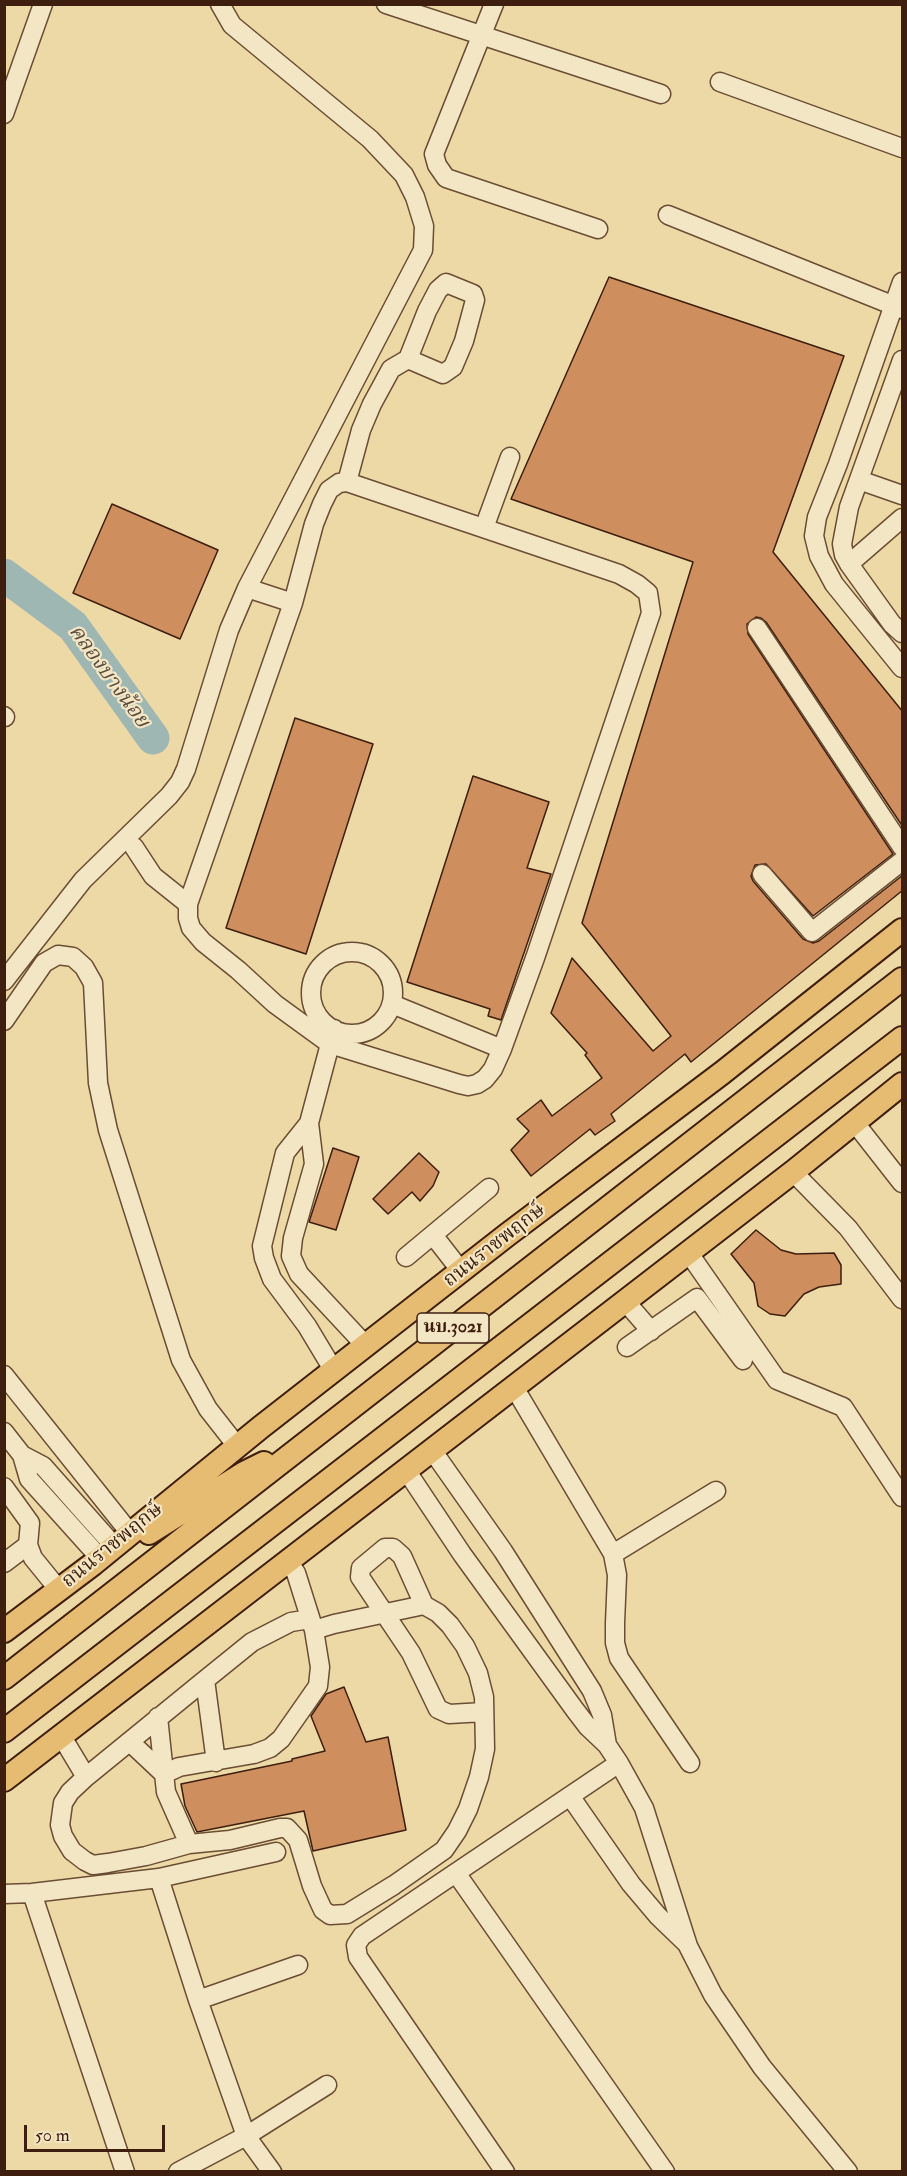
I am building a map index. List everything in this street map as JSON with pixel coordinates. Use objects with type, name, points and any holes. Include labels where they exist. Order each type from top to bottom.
[{"type":"main road","name":"ถนนราชพฤกษ์","points":[[4,1631],[59,1590],[237,1446],[461,1271],[722,1073],[903,930]]},
{"type":"main road","name":"ถนนราชพฤกษ์","points":[[4,1678],[903,979]]},
{"type":"main road","name":"นบ.3021","points":[[4,1731],[903,1038]]},
{"type":"main road","points":[[4,1780],[288,1561],[410,1476],[432,1450],[900,1091]]},
{"type":"main road","points":[[109,1550],[128,1545],[244,1473],[295,1452]]},
{"type":"street","points":[[4,114],[43,4]]},
{"type":"street","points":[[4,981],[83,880],[169,796],[180,782],[229,630],[246,588],[423,250],[424,226],[415,197],[404,175],[370,139],[232,25],[220,4]]},
{"type":"street","points":[[386,4],[661,94]]},
{"type":"street","points":[[494,4],[434,154],[437,165],[446,178],[598,229]]},
{"type":"street","points":[[720,82],[903,148]]},
{"type":"street","points":[[668,215],[898,307]]},
{"type":"street","points":[[903,282],[898,307],[831,479],[817,517],[813,536],[819,556],[834,584],[903,668]]},
{"type":"street","points":[[347,482],[361,430],[372,404],[391,369],[408,359],[438,290],[446,283],[473,294],[476,300],[464,341],[453,367],[443,374],[408,359]]},
{"type":"street","points":[[903,360],[849,507],[842,544],[849,564],[892,624],[903,633]]},
{"type":"street","points":[[484,528],[510,457]]},
{"type":"street","points":[[831,479],[903,495]]},
{"type":"street","points":[[347,482],[619,574],[648,593],[651,602],[651,613],[502,1049],[493,1069],[485,1079],[468,1086],[332,1037],[275,1004],[203,942],[191,928],[188,918],[188,904],[293,603],[314,524],[329,490],[339,483],[347,482]]},
{"type":"street","points":[[849,564],[903,518]]},
{"type":"street","points":[[246,588],[293,603]]},
{"type":"street","points":[[757,628],[903,847]]},
{"type":"street","points":[[134,847],[153,876],[188,904]]},
{"type":"street","points":[[762,874],[812,932],[903,861]]},
{"type":"street","points":[[33,945],[49,960]]},
{"type":"street","points":[[332,1037],[362,1033],[375,1027],[385,1017],[392,1004],[392,981],[379,961],[358,951],[335,954],[317,969],[310,991],[316,1014],[332,1037],[309,1123],[314,1164],[293,1238],[291,1256],[299,1274],[366,1346]]},
{"type":"street","points":[[4,1021],[44,963],[58,955],[73,957],[84,967],[93,982],[98,1083],[108,1130],[181,1360],[207,1409],[237,1446]]},
{"type":"street","points":[[392,1004],[502,1049]]},
{"type":"street","points":[[309,1123],[285,1153],[262,1246],[272,1279],[307,1326],[334,1371]]},
{"type":"street","points":[[855,1124],[903,1183]]},
{"type":"street","points":[[793,1172],[848,1227],[903,1299]]},
{"type":"street","points":[[406,1257],[489,1188]]},
{"type":"street","points":[[433,1235],[461,1271]]},
{"type":"street","points":[[688,1252],[777,1380],[843,1407],[903,1497]]},
{"type":"street","points":[[627,1347],[697,1298],[743,1360]]},
{"type":"street","points":[[626,1300],[651,1331]]},
{"type":"street","points":[[4,1375],[109,1550]]},
{"type":"street","points":[[514,1387],[612,1554],[617,1575],[615,1643],[619,1658],[690,1763]]},
{"type":"street","points":[[4,1432],[22,1455],[29,1479],[109,1550]]},
{"type":"street","points":[[432,1450],[503,1551],[592,1691],[602,1715],[607,1745]]},
{"type":"street","points":[[410,1476],[462,1554],[489,1588],[588,1727],[607,1745],[619,1763],[644,1808],[688,1946],[714,1995],[762,2067],[848,2172]]},
{"type":"street","points":[[4,1486],[30,1523],[28,1545],[33,1558],[59,1590]]},
{"type":"street","points":[[612,1554],[716,1491]]},
{"type":"street","points":[[4,1563],[28,1545]]},
{"type":"street","points":[[424,1605],[384,1613],[334,1624],[312,1625],[291,1622],[252,1642],[158,1717],[70,1792],[63,1803],[60,1825],[63,1836],[72,1851],[93,1865],[146,1856],[189,1844],[231,1840],[287,1828],[298,1840],[318,1904],[330,1915],[346,1914],[394,1885],[444,1850],[468,1809],[478,1777],[485,1749],[484,1697],[478,1673],[465,1646],[450,1625],[438,1613],[424,1605],[402,1556],[393,1548],[385,1548],[361,1569],[360,1577],[384,1613],[411,1653],[438,1709],[449,1714],[484,1712]]},
{"type":"street","points":[[164,1773],[180,1767],[254,1754],[270,1748],[281,1739],[318,1686],[321,1676],[312,1625],[296,1573],[288,1561]]},
{"type":"street","points":[[489,1588],[515,1572]]},
{"type":"street","points":[[205,1680],[216,1762]]},
{"type":"street","points":[[158,1717],[166,1792],[189,1844]]},
{"type":"street","points":[[62,1737],[86,1777]]},
{"type":"street","points":[[130,1742],[164,1773]]},
{"type":"street","points":[[505,2172],[358,1957],[356,1945],[362,1936],[619,1763]]},
{"type":"street","points":[[570,1796],[631,1884],[688,1946]]},
{"type":"street","points":[[4,1894],[32,1893],[159,1878],[276,1852]]},
{"type":"street","points":[[456,1873],[665,2172]]},
{"type":"street","points":[[159,1878],[198,2001],[246,2136],[272,2172]]},
{"type":"street","points":[[32,1893],[125,2172]]},
{"type":"street","points":[[198,2001],[297,1965]]},
{"type":"street","points":[[178,2172],[246,2136],[327,2085]]},
{"type":"building","points":[[609,277],[844,356],[773,552],[903,712],[903,827],[766,622],[756,617],[747,624],[748,634],[893,854],[813,916],[766,864],[755,865],[751,876],[803,939],[813,943],[819,941],[903,875],[903,890],[691,1062],[685,1054],[611,1114],[615,1121],[595,1135],[590,1129],[531,1176],[511,1150],[529,1131],[517,1119],[541,1100],[552,1116],[602,1078],[585,1055],[587,1053],[551,1013],[572,958],[653,1051],[671,1036],[582,923],[693,562],[511,499]]},
{"type":"building","points":[[112,504],[218,550],[180,639],[73,593]]},
{"type":"building","points":[[295,718],[373,744],[306,954],[226,928]]},
{"type":"building","points":[[473,776],[549,802],[527,868],[551,874],[501,1020],[488,1016],[490,1009],[407,982]]},
{"type":"building","points":[[333,1148],[359,1157],[336,1230],[309,1222]]},
{"type":"building","points":[[419,1153],[439,1172],[433,1186],[420,1201],[412,1192],[388,1214],[373,1199]]},
{"type":"building","points":[[756,1230],[781,1250],[796,1254],[834,1253],[841,1265],[841,1284],[819,1287],[804,1294],[785,1316],[770,1314],[758,1306],[754,1283],[731,1254]]},
{"type":"building","points":[[344,1687],[366,1742],[388,1737],[406,1830],[313,1851],[304,1811],[197,1832],[185,1806],[181,1784],[292,1761],[292,1759],[325,1751],[311,1716],[326,1694]]},
{"type":"waterway","name":"คลองบางน้อย","points":[[4,575],[73,626],[153,738]]}]
